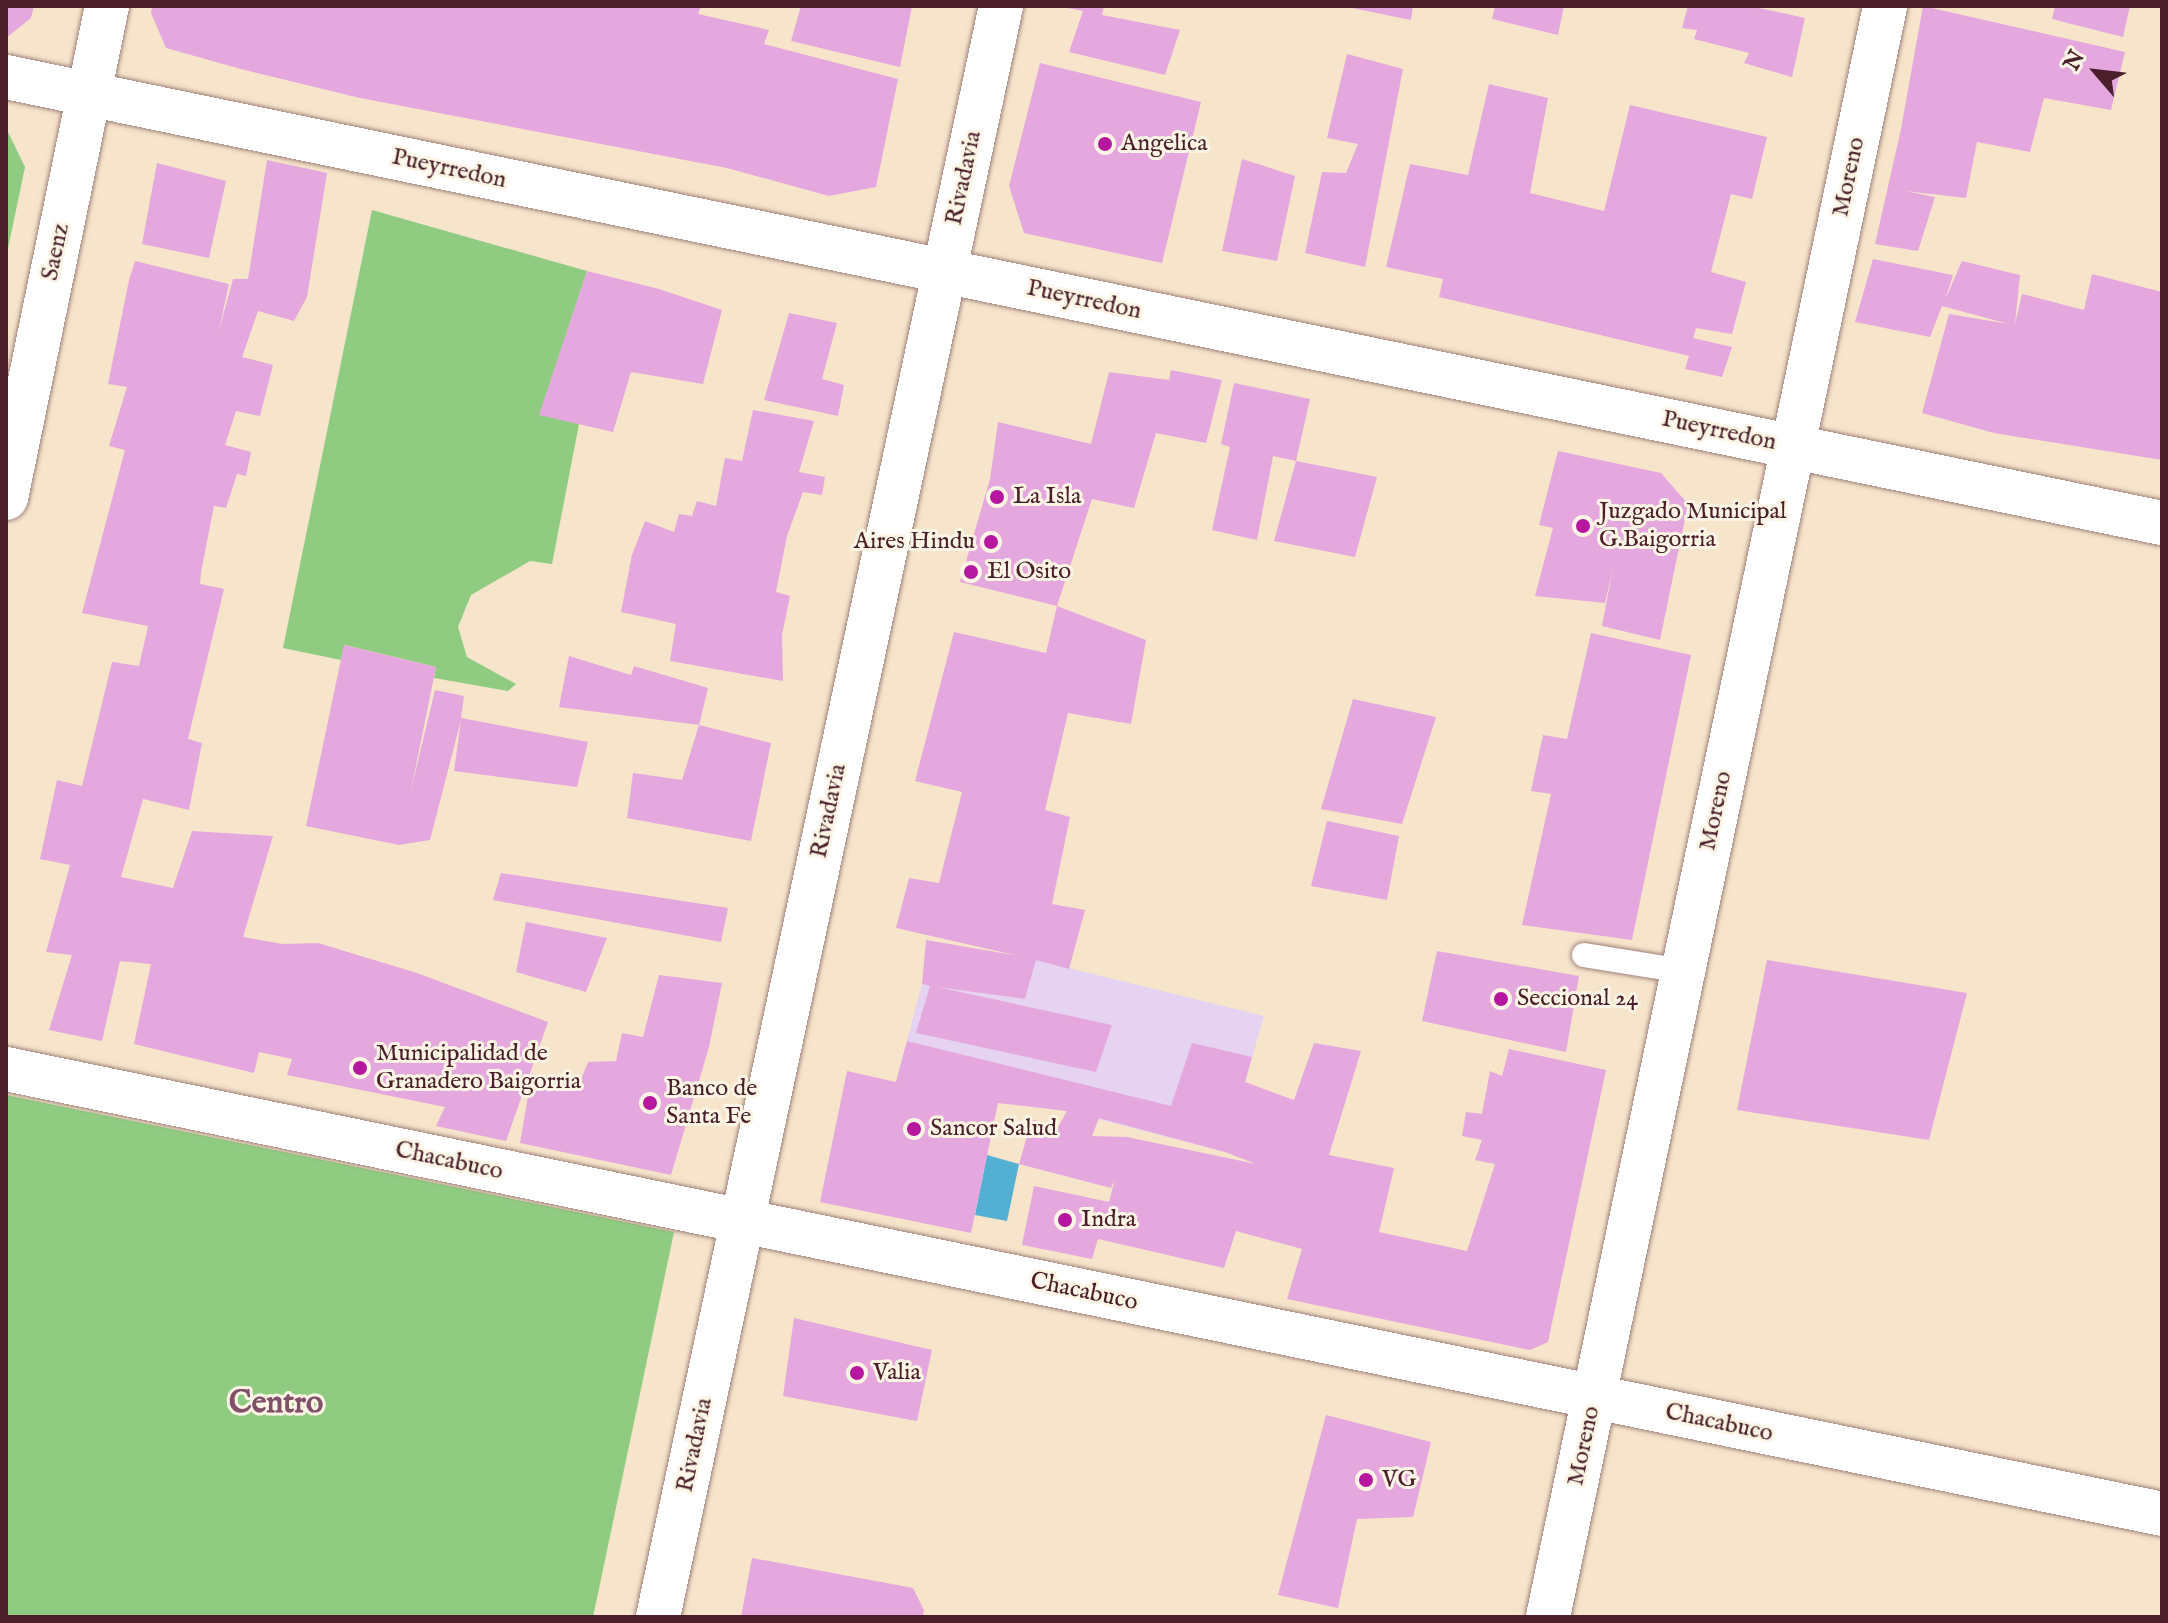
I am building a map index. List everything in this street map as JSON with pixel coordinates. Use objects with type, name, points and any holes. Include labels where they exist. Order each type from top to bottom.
[{"type":"street","name":"Saenz","points":[[6,498],[107,6]]},
{"type":"street","name":"Rivadavia","points":[[658,1617],[1001,6]]},
{"type":"street","name":"Moreno","points":[[1548,1617],[1885,6]]},
{"type":"street","name":"Pueyrredon","points":[[6,77],[2162,523]]},
{"type":"street","name":"Chacabuco","points":[[6,1069],[2162,1514]]},
{"type":"lane","points":[[1584,955],[1683,971]]},
{"type":"shaded area","points":[[1036,960],[1264,1016],[1225,1152],[1067,1111],[998,1103],[896,1082],[922,984],[1025,999]]},
{"type":"green space","points":[[6,128],[25,167],[6,258]]},
{"type":"green space","points":[[372,210],[587,271],[540,414],[579,424],[552,564],[530,561],[471,595],[458,627],[467,657],[516,684],[508,691],[434,678],[436,667],[345,645],[341,660],[283,648]]},
{"type":"green space","points":[[6,1095],[674,1232],[593,1617],[6,1617]]},
{"type":"water","points":[[987,1155],[1019,1164],[1007,1221],[975,1215]]},
{"type":"building","points":[[6,6],[34,6],[31,18],[6,38]]},
{"type":"building","points":[[152,6],[701,6],[698,14],[769,30],[764,44],[898,79],[876,187],[829,196],[727,168],[360,98],[166,48],[151,13]]},
{"type":"building","points":[[801,6],[912,6],[900,67],[791,41]]},
{"type":"building","points":[[1057,6],[1104,6],[1102,15],[1180,30],[1165,75],[1069,52],[1083,11]]},
{"type":"building","points":[[1342,6],[1413,6],[1411,20]]},
{"type":"building","points":[[1495,6],[1564,6],[1558,35],[1492,19]]},
{"type":"building","points":[[1688,6],[1750,6],[1805,18],[1792,77],[1744,63],[1749,53],[1694,39],[1697,30],[1682,28]]},
{"type":"building","points":[[1923,6],[2125,52],[2111,110],[2044,98],[2030,152],[1977,142],[1966,198],[1905,191],[1935,197],[1918,251],[1875,244],[1901,129]]},
{"type":"building","points":[[2055,6],[2130,6],[2123,37],[2052,19]]},
{"type":"building","points":[[1347,54],[1403,69],[1365,267],[1305,253],[1322,172],[1346,173],[1358,144],[1327,138]]},
{"type":"building","name":"Angelica","points":[[1040,63],[1201,102],[1162,263],[1024,233],[1009,186]]},
{"type":"building","points":[[1489,84],[1548,98],[1530,193],[1604,211],[1630,105],[1767,137],[1752,199],[1731,194],[1711,272],[1746,282],[1732,334],[1696,328],[1693,338],[1732,347],[1722,377],[1685,369],[1689,356],[1439,297],[1443,279],[1386,267],[1410,164],[1468,175]]},
{"type":"building","points":[[1242,159],[1295,176],[1277,261],[1222,251]]},
{"type":"building","points":[[267,160],[327,173],[307,297],[294,321],[258,311],[242,357],[273,365],[260,416],[236,411],[225,445],[251,452],[246,476],[237,474],[226,508],[214,506],[201,572],[200,584],[224,589],[188,739],[202,743],[189,810],[143,799],[121,877],[173,888],[192,831],[273,836],[243,937],[283,944],[318,943],[417,973],[548,1022],[506,1141],[436,1126],[445,1107],[287,1075],[292,1059],[259,1052],[254,1073],[134,1044],[151,964],[120,961],[102,1041],[49,1030],[72,955],[46,952],[70,865],[40,859],[57,780],[82,786],[112,662],[139,666],[148,626],[82,613],[125,450],[109,446],[127,387],[108,384],[129,280],[135,261],[229,284],[219,330],[233,279],[248,279]]},
{"type":"building","points":[[157,163],[226,181],[209,258],[142,244]]},
{"type":"building","points":[[1873,259],[1953,275],[1945,300],[1962,261],[2020,275],[2015,324],[2022,294],[2084,310],[2092,274],[2162,292],[2162,460],[1994,433],[1922,413],[1949,314],[2009,324],[1942,306],[1930,337],[1855,322]]},
{"type":"building","points":[[587,271],[659,289],[722,310],[703,384],[631,372],[613,432],[539,415]]},
{"type":"building","points":[[789,313],[837,323],[822,379],[844,385],[838,416],[764,400]]},
{"type":"building","points":[[1171,370],[1222,380],[1206,443],[1156,433],[1134,508],[1092,499],[1057,606],[960,582],[990,479],[998,422],[1091,444],[1109,372],[1169,380]]},
{"type":"building","points":[[1234,383],[1310,399],[1296,461],[1273,456],[1257,540],[1212,530],[1230,447],[1221,444]]},
{"type":"building","points":[[753,410],[814,421],[799,472],[825,477],[822,495],[803,492],[787,536],[776,592],[790,596],[782,635],[783,681],[670,661],[676,624],[621,612],[632,555],[645,521],[674,532],[679,514],[692,516],[697,501],[716,506],[725,458],[742,461]]},
{"type":"building","points":[[1558,451],[1661,473],[1688,504],[1660,640],[1602,626],[1613,568],[1605,603],[1535,596],[1553,528],[1539,525]]},
{"type":"building","points":[[1296,461],[1377,477],[1355,557],[1274,541]]},
{"type":"building","points":[[1057,606],[1146,640],[1131,724],[1068,713],[1045,810],[1070,817],[1052,904],[1085,910],[1069,969],[1036,960],[1025,999],[937,987],[1112,1025],[1096,1072],[916,1033],[930,986],[922,984],[926,940],[1019,956],[896,928],[909,878],[939,883],[962,792],[915,781],[954,632],[1046,653]]},
{"type":"building","points":[[1591,633],[1691,655],[1632,940],[1522,925],[1551,794],[1531,791],[1543,735],[1567,739]]},
{"type":"building","points":[[344,645],[436,667],[411,790],[435,690],[464,696],[461,718],[588,742],[577,787],[454,771],[461,720],[430,840],[399,845],[306,826]]},
{"type":"building","points":[[569,656],[631,675],[634,666],[708,688],[699,725],[559,707]]},
{"type":"building","points":[[1353,699],[1436,717],[1402,824],[1321,809]]},
{"type":"building","points":[[699,725],[771,743],[751,841],[627,818],[633,773],[682,780]]},
{"type":"building","points":[[1327,821],[1399,836],[1387,900],[1311,886]]},
{"type":"building","points":[[501,873],[728,908],[721,942],[493,900]]},
{"type":"building","points":[[526,922],[607,938],[586,992],[516,972]]},
{"type":"building","name":"Seccional 24","points":[[1437,951],[1579,976],[1566,1052],[1422,1021]]},
{"type":"building","points":[[1767,960],[1967,993],[1929,1140],[1737,1110]]},
{"type":"building","points":[[659,975],[722,983],[709,1047],[671,1175],[520,1143],[532,1073],[578,1087],[588,1062],[616,1061],[622,1033],[643,1037]]},
{"type":"building","points":[[907,1041],[1171,1106],[1192,1043],[1252,1057],[1245,1082],[1294,1100],[1314,1043],[1361,1051],[1329,1155],[1394,1168],[1379,1232],[1467,1251],[1495,1164],[1475,1160],[1482,1140],[1462,1136],[1466,1112],[1482,1114],[1490,1071],[1502,1076],[1509,1049],[1606,1070],[1548,1342],[1530,1350],[1287,1299],[1302,1249],[1236,1231],[1224,1268],[1098,1239],[1092,1259],[1022,1245],[1034,1186],[1109,1202],[1115,1179],[1111,1188],[1019,1164],[1032,1119],[1057,1129],[1067,1111],[998,1103],[971,1233],[820,1202],[847,1071],[896,1082]],"holes":[[[1099,1118],[1225,1152],[1256,1164],[1127,1137],[1092,1136]]]},
{"type":"building","name":"Valia","points":[[794,1318],[932,1350],[917,1421],[783,1396]]},
{"type":"building","name":"VG","points":[[1326,1415],[1431,1442],[1413,1517],[1357,1519],[1338,1608],[1278,1595]]},
{"type":"building","points":[[752,1558],[913,1588],[924,1610],[923,1617],[741,1617]]},
{"type":"place","name":"Angelica","points":[[1105,144]]},
{"type":"place","name":"La Isla","points":[[997,497]]},
{"type":"place","name":"Juzgado Municipal G.Baigorria","points":[[1583,526]]},
{"type":"place","name":"Aires Hindu","points":[[991,542]]},
{"type":"place","name":"El Osito","points":[[971,572]]},
{"type":"place","name":"Seccional 24","points":[[1501,999]]},
{"type":"place","name":"Municipalidad de Granadero Baigorria","points":[[360,1068]]},
{"type":"place","name":"Banco de Santa Fe","points":[[650,1103]]},
{"type":"place","name":"Sancor Salud","points":[[914,1129]]},
{"type":"place","name":"Indra","points":[[1065,1220]]},
{"type":"place","name":"Valia","points":[[857,1373]]},
{"type":"place","name":"VG","points":[[1366,1480]]},
{"type":"district","name":"Centro","points":[[276,1404]]}]
